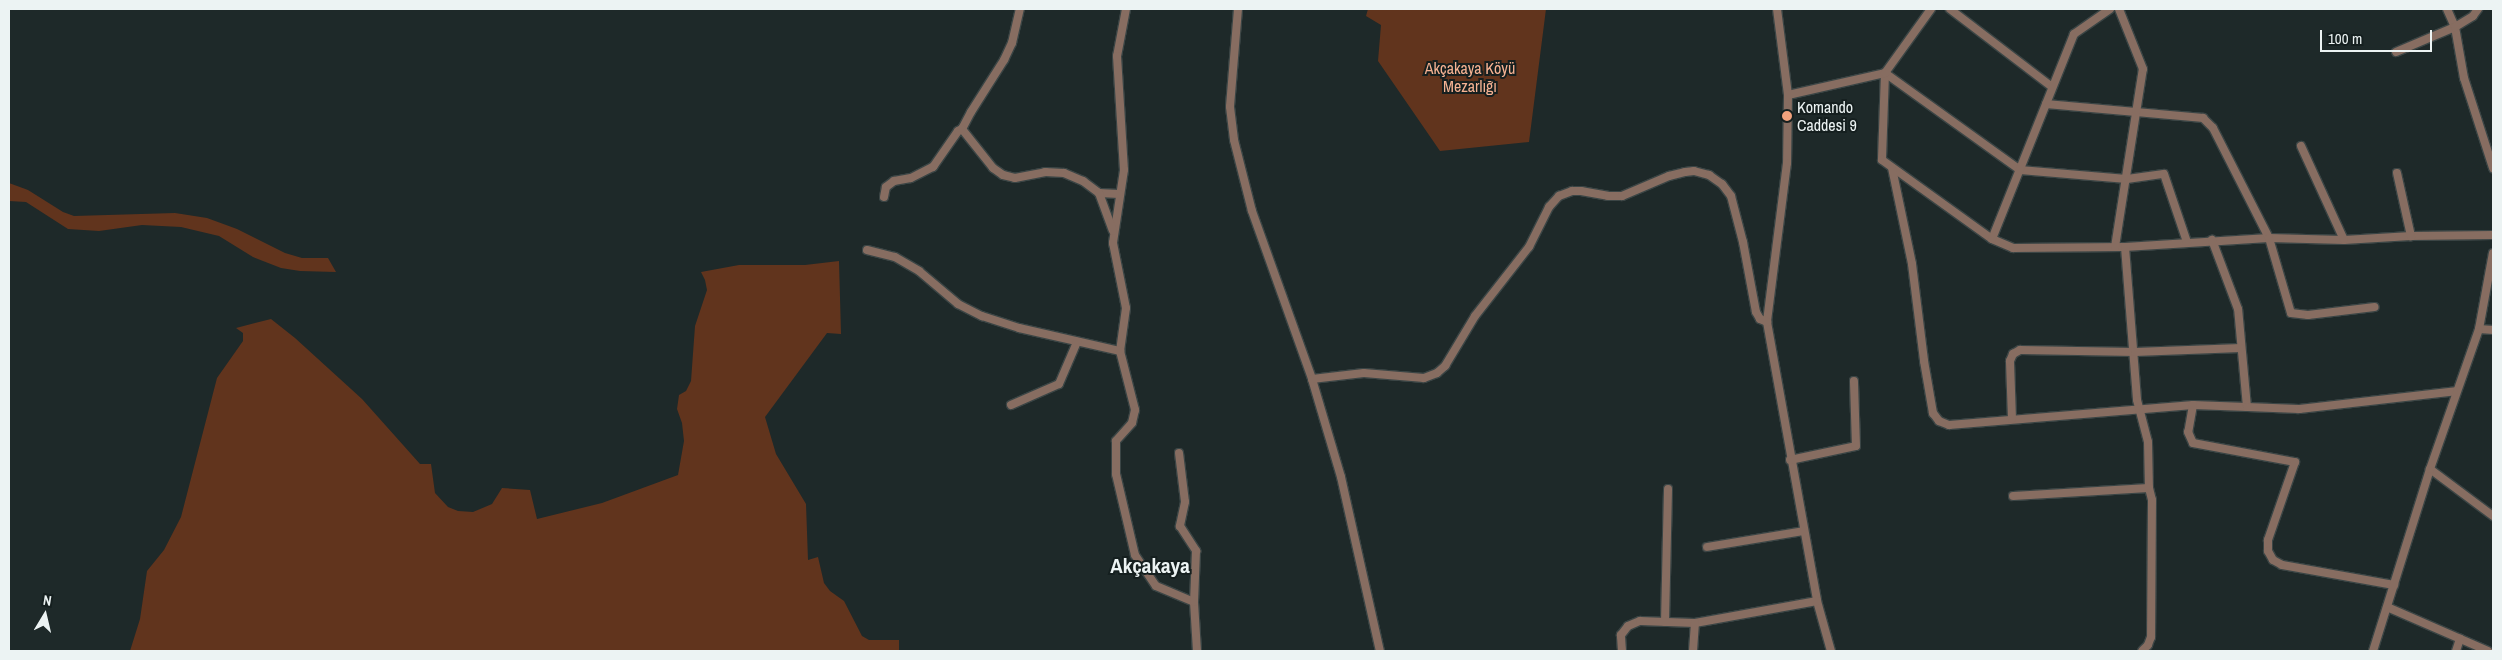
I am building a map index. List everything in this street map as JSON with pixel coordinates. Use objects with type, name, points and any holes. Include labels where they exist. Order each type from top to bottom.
[{"type":"street","points":[[884,196],[886,187],[894,181],[922,174],[933,167],[958,131],[962,129],[970,112],[1004,60],[1014,34],[1020,9]]},
{"type":"street","points":[[1126,9],[1117,56],[1124,145],[1124,170],[1113,232],[1114,251],[1126,308],[1120,351],[1135,410],[1132,423],[1116,442],[1116,474],[1133,550],[1156,586],[1194,602]]},
{"type":"street","points":[[1238,9],[1230,107],[1234,140],[1252,211],[1312,379],[1341,477],[1380,651]]},
{"type":"street","points":[[1777,9],[1788,95],[1787,163],[1767,322],[1816,601],[1831,651]]},
{"type":"street","points":[[1931,9],[1886,73],[1882,160],[1992,239],[2013,248],[2125,247],[2212,240],[2269,238],[2344,240],[2411,236],[2493,235]]},
{"type":"street","points":[[1950,9],[2052,87]]},
{"type":"street","points":[[1992,239],[2074,34],[2110,9]]},
{"type":"street","points":[[2115,247],[2138,113],[2143,69],[2119,9]]},
{"type":"street","points":[[2447,9],[2455,27],[2464,78],[2493,168]]},
{"type":"street","points":[[2396,52],[2455,27],[2473,16],[2478,9]]},
{"type":"street","points":[[1788,95],[1886,73],[2020,170],[2127,179],[2164,174],[2188,242]]},
{"type":"street","points":[[2046,104],[2138,113],[2196,116],[2209,122],[2269,238],[2291,313],[2308,316],[2376,307]]},
{"type":"street","points":[[962,129],[993,168],[1003,175],[1015,178],[1045,172],[1064,173],[1083,181],[1099,193],[1113,232]]},
{"type":"street","points":[[2301,146],[2344,240]]},
{"type":"street","points":[[1892,168],[1912,264],[1924,361],[1933,413],[1939,421],[1949,425],[2193,405],[2299,409],[2456,391]]},
{"type":"street","points":[[1312,379],[1364,373],[1424,378],[1437,374],[1445,366],[1475,316],[1529,247],[1549,207],[1559,196],[1572,191],[1622,196],[1668,176],[1685,172],[1694,171],[1709,175],[1722,184],[1730,196],[1743,242],[1756,312],[1760,319],[1767,322]]},
{"type":"street","points":[[2398,173],[2411,236]]},
{"type":"street","points":[[1099,193],[1119,194]]},
{"type":"street","points":[[2212,240],[2238,309],[2247,407]]},
{"type":"street","points":[[2125,247],[2139,408],[2149,450],[2149,488],[2152,500],[2151,637],[2148,645],[2142,651]]},
{"type":"street","points":[[867,250],[895,257],[911,266],[958,304],[982,316],[1019,328],[1120,351]]},
{"type":"street","points":[[2373,651],[2430,468],[2479,329],[2493,253]]},
{"type":"street","points":[[2479,329],[2493,330]]},
{"type":"street","points":[[1011,405],[1059,384],[1077,342]]},
{"type":"street","points":[[2012,419],[2010,361],[2016,352],[2135,352],[2241,348]]},
{"type":"street","points":[[1790,460],[1856,446],[1854,381]]},
{"type":"street","points":[[2193,405],[2188,432],[2193,443],[2295,462],[2268,540],[2268,551],[2272,560],[2282,565],[2394,585]]},
{"type":"street","points":[[1179,453],[1185,502],[1180,526],[1196,551],[1194,602],[1197,651]]},
{"type":"street","points":[[2430,468],[2493,516]]},
{"type":"street","points":[[2013,496],[2149,488]]},
{"type":"street","points":[[1665,622],[1668,489]]},
{"type":"street","points":[[1707,547],[1804,531]]},
{"type":"street","points":[[1622,651],[1621,635],[1628,626],[1640,621],[1695,623],[1816,601]]},
{"type":"street","points":[[2387,607],[2488,651]]},
{"type":"street","points":[[1693,651],[1695,623]]},
{"type":"street","points":[[2456,651],[2460,639]]},
{"type":"green space","name":"Akçakaya Köyü Mezarlığı","points":[[1368,9],[1546,9],[1529,142],[1440,151],[1378,61],[1381,25],[1366,16]]},
{"type":"green space","points":[[9,183],[28,190],[63,212],[74,216],[175,213],[207,218],[237,229],[285,253],[302,258],[328,258],[336,272],[300,271],[281,268],[253,257],[219,236],[181,227],[142,225],[99,231],[68,229],[26,202],[9,201]]},
{"type":"green space","points":[[839,261],[841,334],[827,333],[765,417],[776,454],[806,504],[808,560],[818,557],[824,583],[830,591],[844,601],[862,636],[869,640],[899,640],[899,651],[130,651],[140,619],[147,571],[164,550],[181,517],[217,378],[243,341],[243,333],[236,328],[271,319],[295,338],[362,399],[420,464],[431,464],[435,493],[448,507],[458,511],[473,512],[492,504],[502,488],[530,490],[537,519],[602,503],[678,475],[684,441],[682,423],[677,409],[679,395],[686,391],[691,381],[695,326],[707,290],[701,272],[739,265],[805,265]]},
{"type":"place","name":"Komando Caddesi 9","points":[[1787,116]]},
{"type":"district","name":"Akçakaya","points":[[1150,566]]}]
